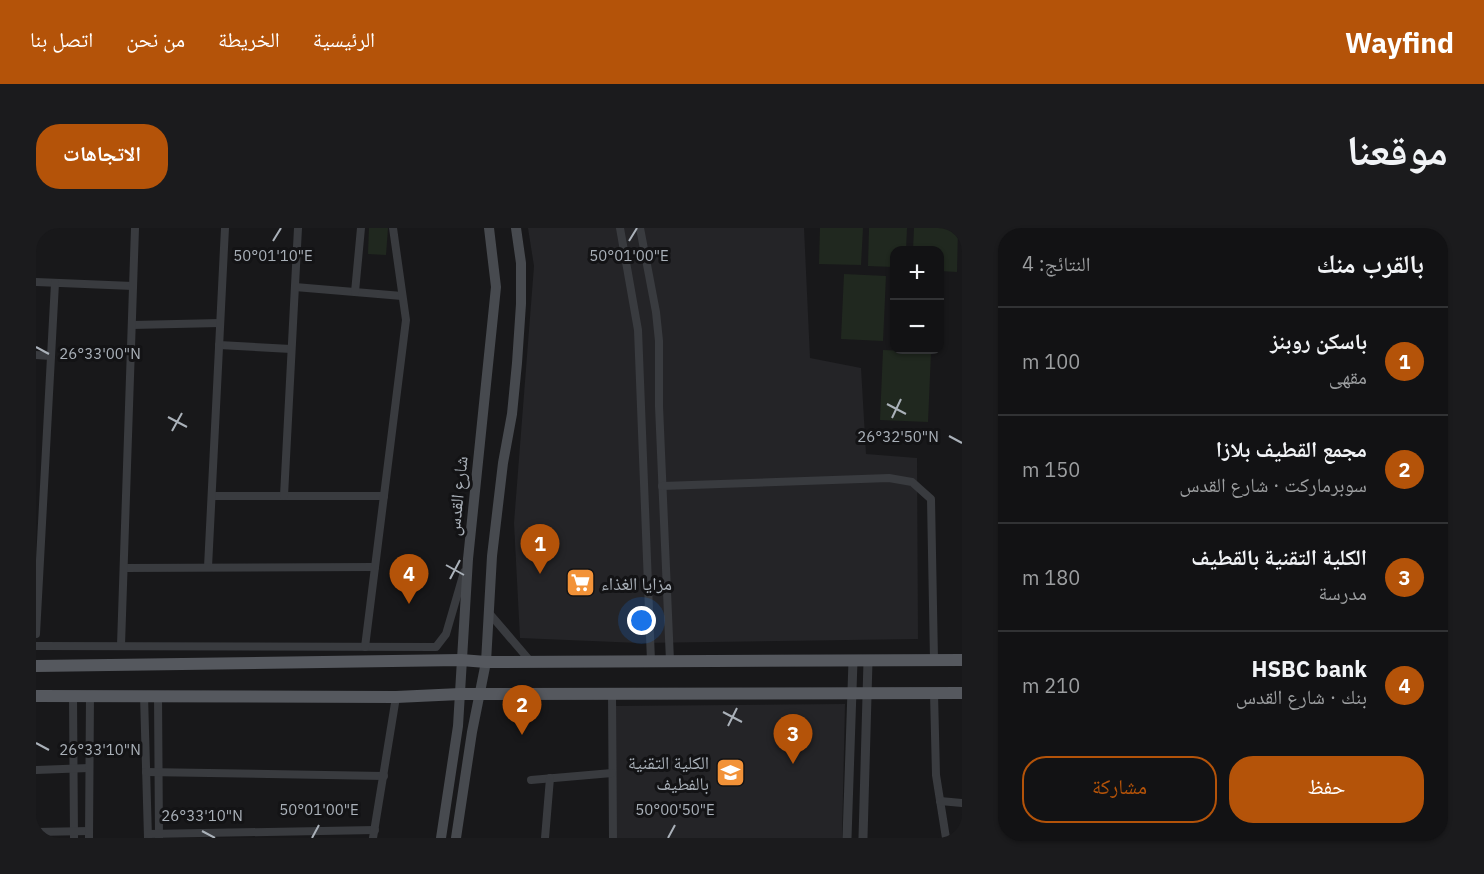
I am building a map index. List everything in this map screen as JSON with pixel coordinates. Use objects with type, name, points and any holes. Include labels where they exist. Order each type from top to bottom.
[{"type":"main road","name":"شارع القدس","points":[[441,838],[458,726],[468,559],[496,286],[489,228]]},
{"type":"main road","points":[[456,838],[486,662],[492,556],[517,363],[521,284],[516,228]]},
{"type":"main road","points":[[36,666],[461,660],[651,662],[962,660]]},
{"type":"main road","points":[[36,696],[962,693]]},
{"type":"street","points":[[121,645],[135,228]]},
{"type":"street","points":[[208,567],[225,228]]},
{"type":"street","points":[[284,496],[298,228]]},
{"type":"street","points":[[355,292],[361,228]]},
{"type":"street","points":[[365,647],[406,320],[393,228]]},
{"type":"street","points":[[620,228],[638,330],[651,662]]},
{"type":"street","points":[[640,228],[656,312],[659,341],[662,486],[670,661]]},
{"type":"street","points":[[36,282],[133,286]]},
{"type":"street","points":[[36,634],[40,500],[55,283]]},
{"type":"street","points":[[295,287],[402,296]]},
{"type":"street","points":[[132,325],[220,323]]},
{"type":"street","points":[[219,345],[291,349]]},
{"type":"street","points":[[36,355],[51,356]]},
{"type":"street","points":[[662,486],[890,478],[912,482],[932,498],[934,660]]},
{"type":"street","points":[[212,496],[384,496]]},
{"type":"street","points":[[36,646],[436,647],[446,634],[468,559]]},
{"type":"street","points":[[124,568],[375,567]]},
{"type":"street","points":[[489,612],[531,662]]},
{"type":"street","points":[[863,838],[868,660]]},
{"type":"street","points":[[847,838],[852,661]]},
{"type":"street","points":[[934,693],[936,775],[947,838]]},
{"type":"street","points":[[612,694],[613,838]]},
{"type":"street","points":[[73,695],[74,835]]},
{"type":"street","points":[[36,832],[89,835],[90,695]]},
{"type":"street","points":[[144,695],[148,836],[374,834],[396,696]]},
{"type":"street","points":[[158,695],[159,836]]},
{"type":"street","points":[[36,770],[89,768]]},
{"type":"street","points":[[146,772],[384,776]]},
{"type":"street","points":[[531,780],[612,773]]},
{"type":"street","points":[[545,838],[550,778]]},
{"type":"street","points":[[940,801],[962,803]]},
{"type":"shaded area","points":[[369,228],[388,228],[386,255],[368,254]]},
{"type":"shaded area","points":[[528,228],[804,228],[810,358],[861,368],[866,454],[917,458],[918,639],[639,643],[520,638],[514,523],[534,266]]},
{"type":"shaded area","points":[[820,228],[863,228],[861,265],[819,264]]},
{"type":"shaded area","points":[[869,228],[907,228],[906,246],[890,246],[890,267],[868,266]]},
{"type":"shaded area","points":[[914,228],[958,228],[957,272],[944,271],[944,246],[913,246]]},
{"type":"shaded area","points":[[844,274],[886,276],[883,341],[841,339]]},
{"type":"shaded area","points":[[883,350],[890,350],[890,354],[931,354],[928,422],[880,420]]},
{"type":"shaded area","name":"الكلية التقنية بالفطيف","points":[[845,704],[842,838],[616,838],[616,706]]},
{"type":"place","name":"باسكن روبنز","points":[[540,574]]},
{"type":"place","name":"مزايا الغذاء","points":[[580,583]]},
{"type":"place","name":"HSBC bank","points":[[409,604]]},
{"type":"place","name":"مجمع القطيف بلازا","points":[[522,735]]},
{"type":"place","name":"الكلية التقنية بالقطيف","points":[[793,764]]},
{"type":"place","name":"الكلية التقنية بالفطيف","points":[[730,772]]}]
